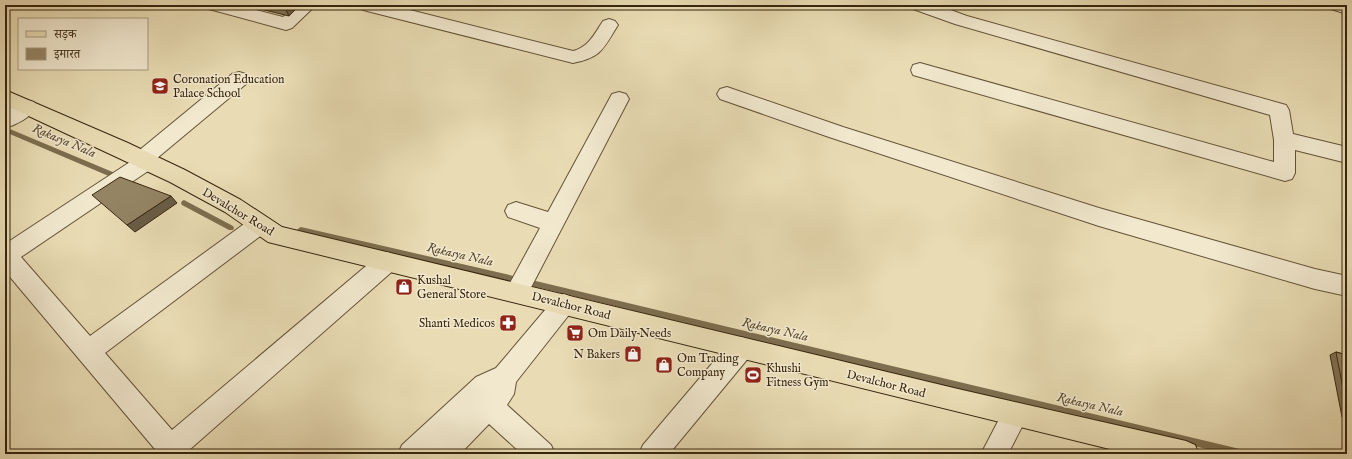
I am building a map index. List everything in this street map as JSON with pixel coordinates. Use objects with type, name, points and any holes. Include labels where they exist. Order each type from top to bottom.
[{"type":"main road","name":"Devalchor Road","points":[[11,111],[145,160],[232,205],[248,215],[259,225],[276,235],[387,262],[522,282],[564,304],[1015,415],[1186,454]]},
{"type":"street","points":[[215,5],[286,24],[307,5]]},
{"type":"street","points":[[367,5],[573,56],[583,55],[592,51],[609,24]]},
{"type":"street","points":[[920,5],[961,20],[1279,110],[1284,140],[1285,173],[920,70]]},
{"type":"street","points":[[1337,5],[1347,8]]},
{"type":"street","points":[[239,79],[145,160],[5,256],[174,451],[387,262]]},
{"type":"street","points":[[727,94],[836,132],[1099,217],[1314,279],[1347,286]]},
{"type":"street","points":[[522,282],[619,99]]},
{"type":"street","points":[[1284,140],[1347,155]]},
{"type":"street","points":[[516,211],[553,223]]},
{"type":"street","points":[[88,351],[259,225]]},
{"type":"street","points":[[411,454],[485,385],[494,380],[503,378],[564,304]]},
{"type":"street","points":[[652,454],[741,348]]},
{"type":"street","points":[[441,454],[490,407],[500,394],[503,387],[503,378]]},
{"type":"street","points":[[490,407],[542,454]]},
{"type":"street","points":[[994,454],[1015,415]]},
{"type":"building","points":[[272,5],[288,5],[285,8]]},
{"type":"building","points":[[120,177],[171,196],[127,225],[92,195]]},
{"type":"building","points":[[1336,352],[1347,355],[1347,409]]},
{"type":"waterway","name":"Rakasya Nala","points":[[5,129],[113,175]]},
{"type":"waterway","name":"Rakasya Nala","points":[[184,203],[231,228]]},
{"type":"waterway","name":"Rakasya Nala","points":[[301,230],[540,285],[1244,454]]},
{"type":"place","name":"Coronation Education Palace School","points":[[160,86]]},
{"type":"place","name":"Kushal General Store","points":[[404,287]]},
{"type":"place","name":"Shanti Medicos","points":[[508,323]]},
{"type":"place","name":"Om Daily Needs","points":[[575,333]]},
{"type":"place","name":"N Bakers","points":[[633,354]]},
{"type":"place","name":"Om Trading Company","points":[[664,365]]},
{"type":"place","name":"Khushi Fitness Gym","points":[[753,375]]}]
